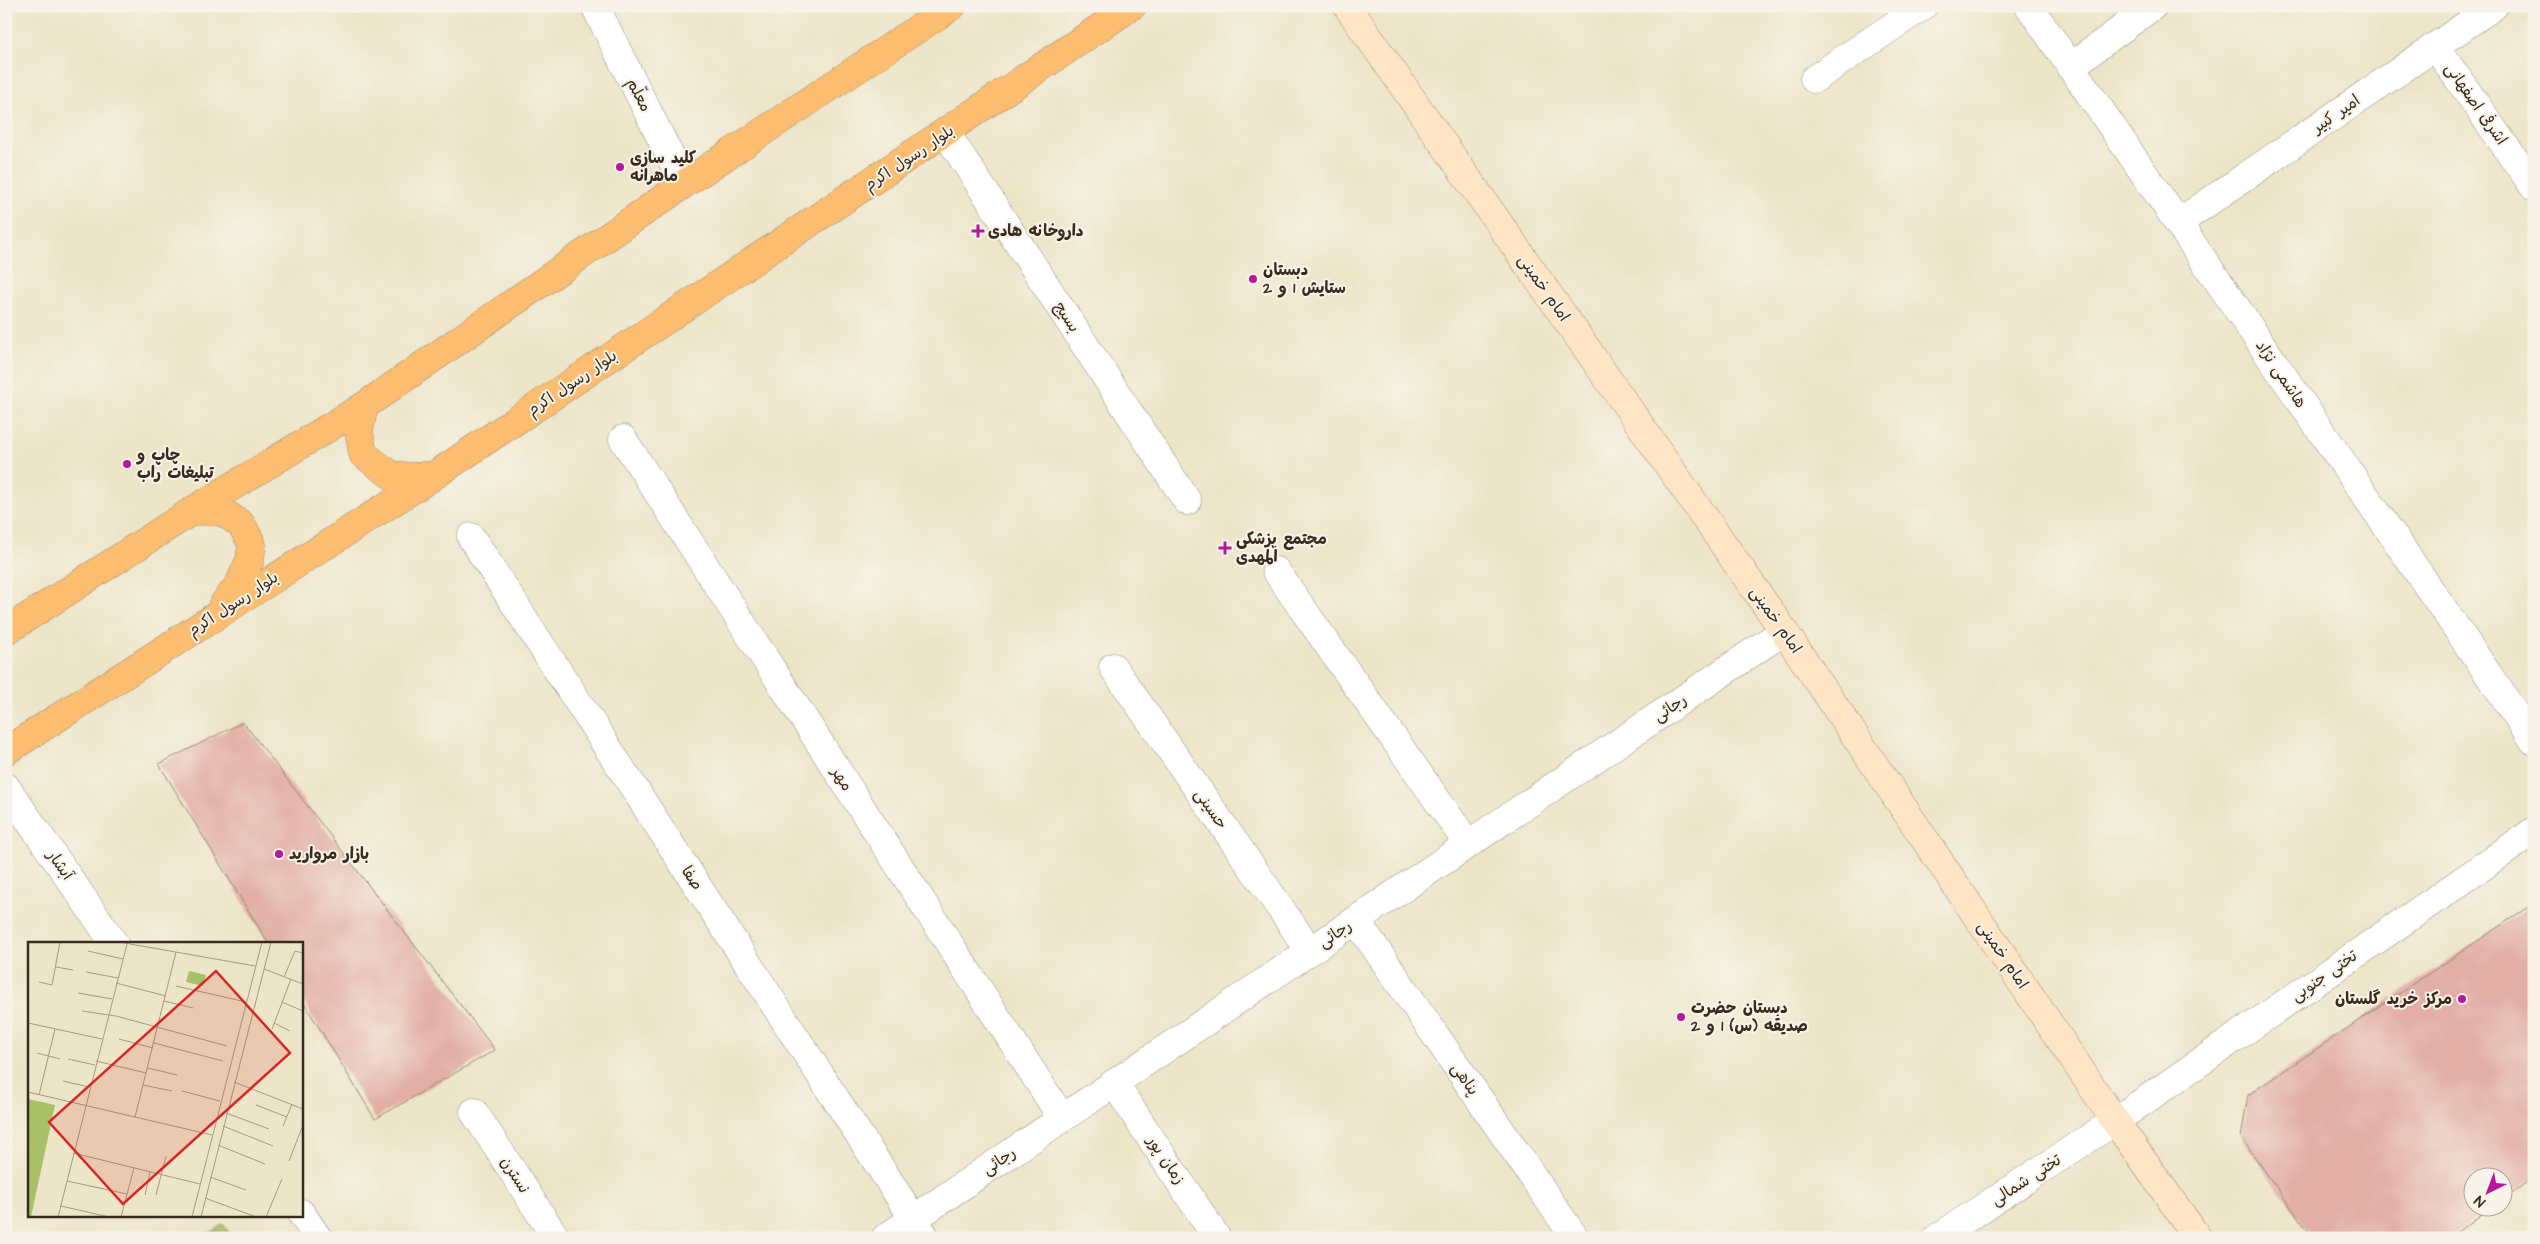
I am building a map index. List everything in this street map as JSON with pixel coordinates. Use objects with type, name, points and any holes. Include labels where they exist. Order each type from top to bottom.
[{"type":"main road","points":[[6,631],[192,510],[364,406],[684,184],[952,6]]},
{"type":"main road","name":"بلوار رسول اکرم","points":[[6,751],[435,475],[946,133],[1132,6]]},
{"type":"main road","name":"امام خمینی","points":[[1346,6],[1784,631],[2114,1121],[2198,1238]]},
{"type":"main road","points":[[364,406],[359,431],[363,454],[391,475],[413,477],[435,475]]},
{"type":"main road","points":[[192,510],[221,511],[241,524],[252,544],[250,560],[239,584],[215,615]]},
{"type":"street","name":"معلّم","points":[[595,6],[684,184]]},
{"type":"street","points":[[1814,79],[1923,6]]},
{"type":"street","name":"هاشمی نژاد","points":[[2029,6],[2534,741]]},
{"type":"street","points":[[2070,67],[2153,6]]},
{"type":"street","name":"امیر کبیر","points":[[2178,223],[2494,6]]},
{"type":"street","name":"اشرفی اصفهانی","points":[[2435,46],[2534,187]]},
{"type":"street","name":"بسیج","points":[[946,133],[1187,501]]},
{"type":"street","name":"مهر","points":[[623,439],[1062,1118]]},
{"type":"street","name":"صفا","points":[[471,537],[920,1228]]},
{"type":"street","points":[[1276,571],[1468,844]]},
{"type":"street","name":"رجائی","points":[[885,1238],[920,1228],[1062,1118],[1784,631]]},
{"type":"street","name":"حسینی","points":[[1113,667],[1310,951]]},
{"type":"street","name":"آبشار","points":[[6,787],[113,942]]},
{"type":"street","name":"تختی جنوبی","points":[[2114,1121],[2534,831]]},
{"type":"street","name":"پناهی","points":[[1356,920],[1576,1238]]},
{"type":"street","name":"زمان پور","points":[[1114,1083],[1218,1238]]},
{"type":"street","name":"نسترن","points":[[474,1112],[556,1238]]},
{"type":"street","name":"تختی شمالی","points":[[1944,1236],[2114,1121]]},
{"type":"street","points":[[302,1214],[318,1238]]},
{"type":"green space","points":[[223,1224],[232,1238],[203,1238]]},
{"type":"building","name":"بازار مروارید","points":[[243,722],[495,1050],[375,1119],[302,1000],[302,942],[267,942],[159,764]]},
{"type":"building","name":"مرکز خرید گلستان","points":[[2534,903],[2534,1177],[2512,1193],[2512,1166],[2462,1166],[2462,1216],[2479,1216],[2449,1238],[2313,1238],[2241,1138],[2248,1095]]},
{"type":"place","name":"کلید سازی ماهرانه","points":[[620,167]]},
{"type":"place","name":"داروخانه هادی","points":[[978,231]]},
{"type":"place","name":"دبستان ستایش 1 و 2","points":[[1253,279]]},
{"type":"place","name":"چاپ و تبلیغات راب","points":[[127,464]]},
{"type":"place","name":"مجتمع پزشکی المهدی","points":[[1225,548]]},
{"type":"place","name":"بازار مروارید","points":[[279,854]]},
{"type":"place","name":"مرکز خرید گلستان","points":[[2462,999]]},
{"type":"place","name":"دبستان حضرت صدیقه (س) 1 و 2","points":[[1681,1017]]}]
